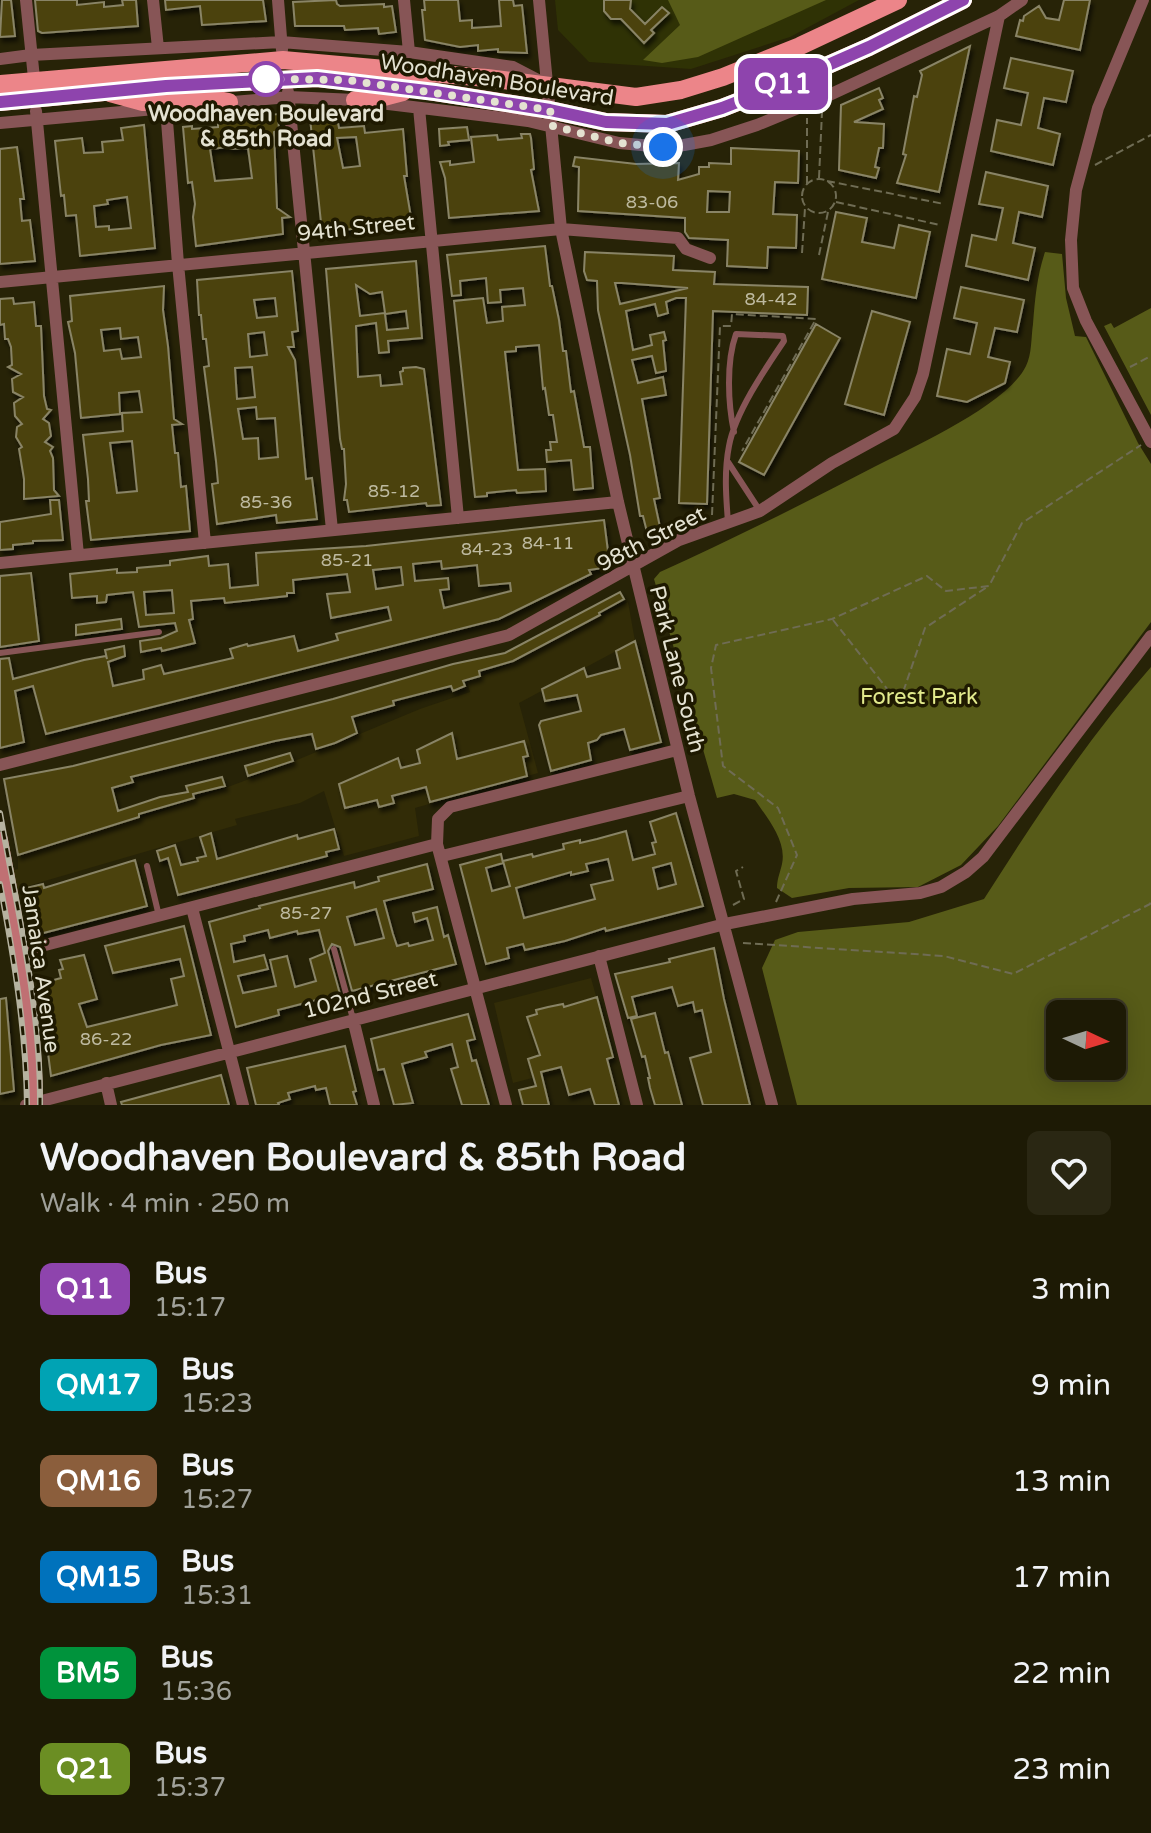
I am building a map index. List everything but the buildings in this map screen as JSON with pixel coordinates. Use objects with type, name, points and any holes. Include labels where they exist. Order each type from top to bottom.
[{"type":"main road","name":"Woodhaven Boulevard","points":[[0,102],[35,89],[283,60],[548,85],[636,97],[681,90],[723,77],[800,46],[898,0]]},
{"type":"main road","name":"Woodhaven Boulevard","points":[[0,84],[35,89],[104,91],[283,60],[347,80],[410,88],[552,118],[633,125],[678,122],[794,80],[963,0]]},
{"type":"main road","points":[[355,100],[380,98],[410,88]]},
{"type":"main road","points":[[104,91],[143,102],[213,99],[229,102]]},
{"type":"main road","name":"Jamaica Avenue","points":[[0,841],[22,951],[34,1039],[32,1104]]},
{"type":"street","points":[[26,0],[78,555]]},
{"type":"street","points":[[153,0],[158,48]]},
{"type":"street","points":[[278,0],[332,530]]},
{"type":"street","points":[[404,0],[409,52]]},
{"type":"street","name":"Park Lane South","points":[[539,0],[561,229],[618,502],[677,750],[772,1105]]},
{"type":"street","name":"Woodhaven Boulevard","points":[[0,123],[289,97],[552,118],[608,140],[639,145],[684,145],[757,125],[825,97],[999,16],[1022,0]]},
{"type":"street","points":[[1143,0],[1098,108],[1076,190],[1071,240],[1073,288],[1086,321],[1150,441]]},
{"type":"street","name":"98th Street","points":[[0,765],[509,635],[679,540],[760,511],[832,463],[894,429],[915,397],[923,374],[999,16]]},
{"type":"street","name":"Woodhaven Boulevard","points":[[0,59],[158,48],[283,60],[409,52],[513,67],[548,85]]},
{"type":"street","points":[[166,108],[205,543]]},
{"type":"street","points":[[419,108],[458,518]]},
{"type":"street","name":"94th Street","points":[[0,282],[561,229],[678,238],[686,249],[710,258]]},
{"type":"street","points":[[0,563],[618,502]]},
{"type":"street","name":"102nd Street","points":[[32,1104],[725,924],[853,899],[920,893],[941,887],[983,857],[1151,636]]},
{"type":"street","points":[[506,1105],[440,850],[438,819],[450,807],[677,750]]},
{"type":"street","points":[[22,951],[440,850],[689,796]]},
{"type":"street","points":[[192,908],[243,1105]]},
{"type":"street","points":[[599,956],[637,1105]]},
{"type":"street","points":[[353,1019],[374,1105]]},
{"type":"street","points":[[106,1083],[111,1105]]},
{"type":"lane","points":[[728,522],[729,445],[741,414],[784,341],[783,336],[736,334],[731,369],[734,432]]},
{"type":"lane","points":[[728,462],[760,511]]},
{"type":"lane","points":[[0,653],[159,632]]},
{"type":"lane","points":[[147,866],[159,916]]},
{"type":"lane","points":[[334,949],[353,1019]]},
{"type":"path","points":[[819,179],[822,107]]},
{"type":"path","points":[[802,253],[805,207],[802,194],[807,184],[807,113]]},
{"type":"path","points":[[1095,165],[1151,135]]},
{"type":"path","points":[[807,184],[819,179],[944,204]]},
{"type":"path","points":[[819,255],[828,211],[835,202],[835,189],[827,181]]},
{"type":"path","points":[[835,202],[940,225]]},
{"type":"path","points":[[805,207],[816,213],[828,211]]},
{"type":"path","points":[[1130,367],[1151,356]]},
{"type":"path","points":[[832,619],[899,704],[925,628],[989,586],[1022,523],[1150,441]]},
{"type":"path","points":[[769,915],[797,855],[778,808],[723,766],[711,668],[716,645],[832,619],[927,576],[946,591],[989,586]]},
{"type":"path","points":[[733,905],[744,899],[736,871],[743,867]]},
{"type":"path","points":[[743,943],[944,956],[1013,974],[1151,901]]},
{"type":"shaded area","points":[[628,602],[635,641],[519,703],[538,773],[415,808],[419,836],[344,856],[324,791],[300,803],[235,819],[237,825],[0,894],[0,874],[18,869],[18,855],[166,810],[470,692],[467,682],[507,666]]},
{"type":"shaded area","points":[[591,978],[613,1057],[513,1083],[494,1003]]},
{"type":"green space","points":[[555,0],[859,0],[790,37],[691,69],[589,62],[558,30]]},
{"type":"green space","points":[[668,0],[826,0],[698,57],[662,63],[643,60],[680,25]]},
{"type":"green space","name":"Forest Park","points":[[1045,252],[1062,254],[1066,298],[1075,336],[1086,337],[1151,464],[1151,622],[998,826],[961,865],[918,887],[849,888],[792,898],[777,888],[782,847],[755,800],[734,794],[717,798],[654,579],[660,572],[934,437],[1000,395],[1016,381],[1028,361]]},
{"type":"green space","points":[[1151,308],[1151,415],[1104,326],[1111,323],[1114,328]]},
{"type":"green space","points":[[1151,667],[1151,1105],[797,1105],[762,968],[775,940],[798,932],[909,922],[984,899],[1063,780]]},
{"type":"railway","points":[[0,813],[32,994],[40,1105]]},
{"type":"railway","points":[[0,884],[18,994],[27,1105]]},
{"type":"bus line","name":"Q11","points":[[0,102],[166,86],[317,78],[435,92],[606,122],[667,124],[722,108],[794,80],[963,0]]},
{"type":"place","name":"Woodhaven Boulevard & 85th Road","points":[[266,79]]},
{"type":"route","points":[[266,79],[347,80],[550,110],[553,126],[619,143],[663,147]]}]
